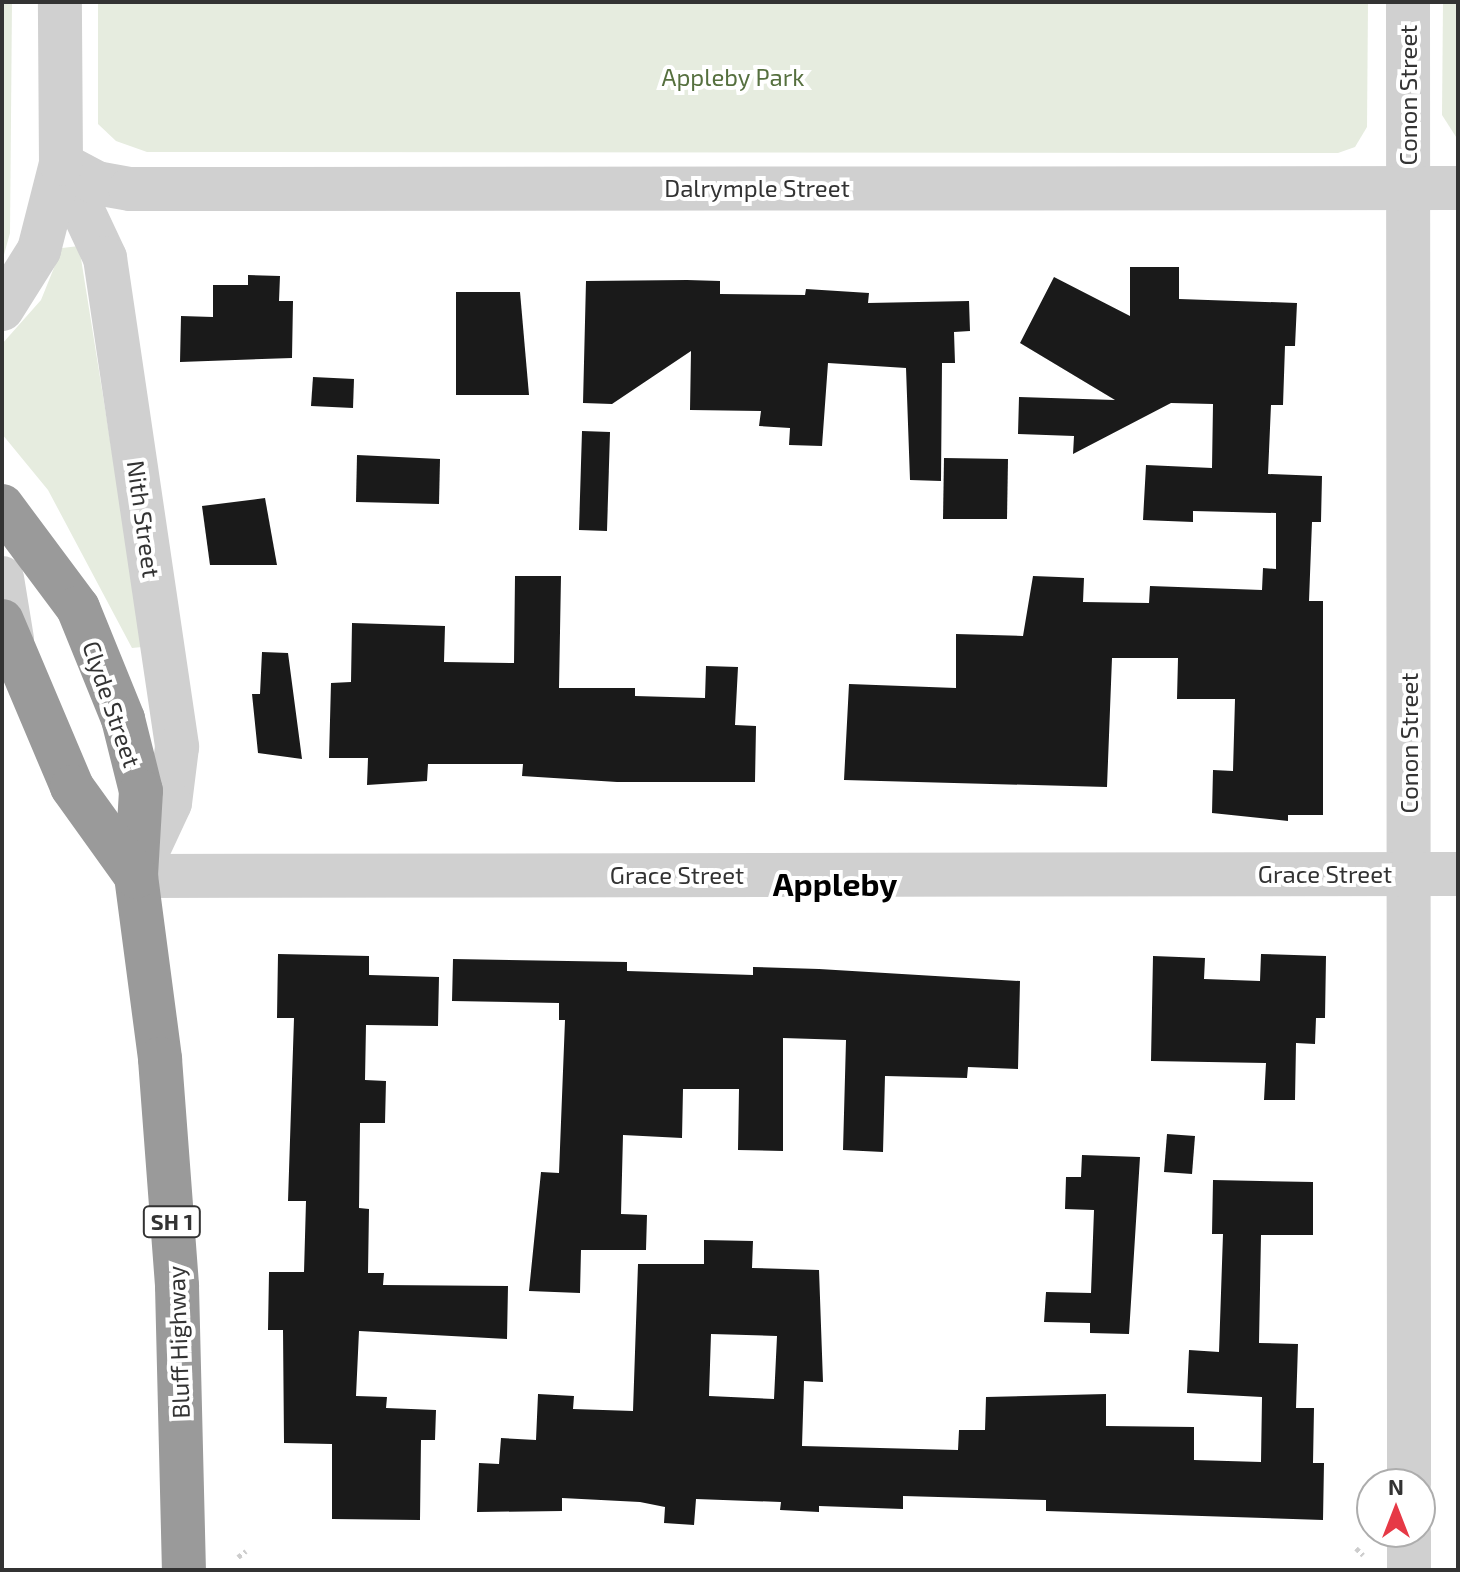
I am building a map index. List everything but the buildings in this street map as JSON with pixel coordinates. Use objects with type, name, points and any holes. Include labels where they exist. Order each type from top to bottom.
[{"type":"highway","name":"Clyde Street","points":[[2,506],[78,608],[123,719],[141,791],[136,876]]},
{"type":"highway","name":"SH 1","points":[[7,630],[72,787],[136,876]]},
{"type":"highway","name":"Bluff Highway","points":[[136,876],[160,1059],[177,1286],[184,1570]]},
{"type":"street","name":"Nith Street","points":[[2,309],[39,250],[61,164],[60,2]]},
{"type":"street","name":"Conon Street","points":[[1408,2],[1409,1468]]},
{"type":"street","name":"Nith Street","points":[[61,164],[105,258],[177,747],[170,803],[136,876]]},
{"type":"street","name":"Dalrymple Street","points":[[61,164],[96,183],[130,189],[1458,188]]},
{"type":"street","points":[[2,578],[7,630]]},
{"type":"street","name":"Grace Street","points":[[136,876],[1458,874]]},
{"type":"street","points":[[1409,1548],[1409,1570]]},
{"type":"path","points":[[1356,1548],[1363,1555]]},
{"type":"path","points":[[238,1557],[246,1551]]},
{"type":"green space","points":[[2,2],[12,2],[10,233],[2,262]]},
{"type":"green space","name":"Appleby Park","points":[[98,2],[1368,2],[1367,127],[1355,147],[1338,153],[147,152],[116,141],[98,124]]},
{"type":"green space","points":[[1443,2],[1458,2],[1458,140],[1442,115]]},
{"type":"green space","points":[[79,246],[142,647],[132,648],[48,490],[2,434],[2,344],[41,300],[62,248]]},
{"type":"district","name":"Appleby","points":[[835,883]]}]
